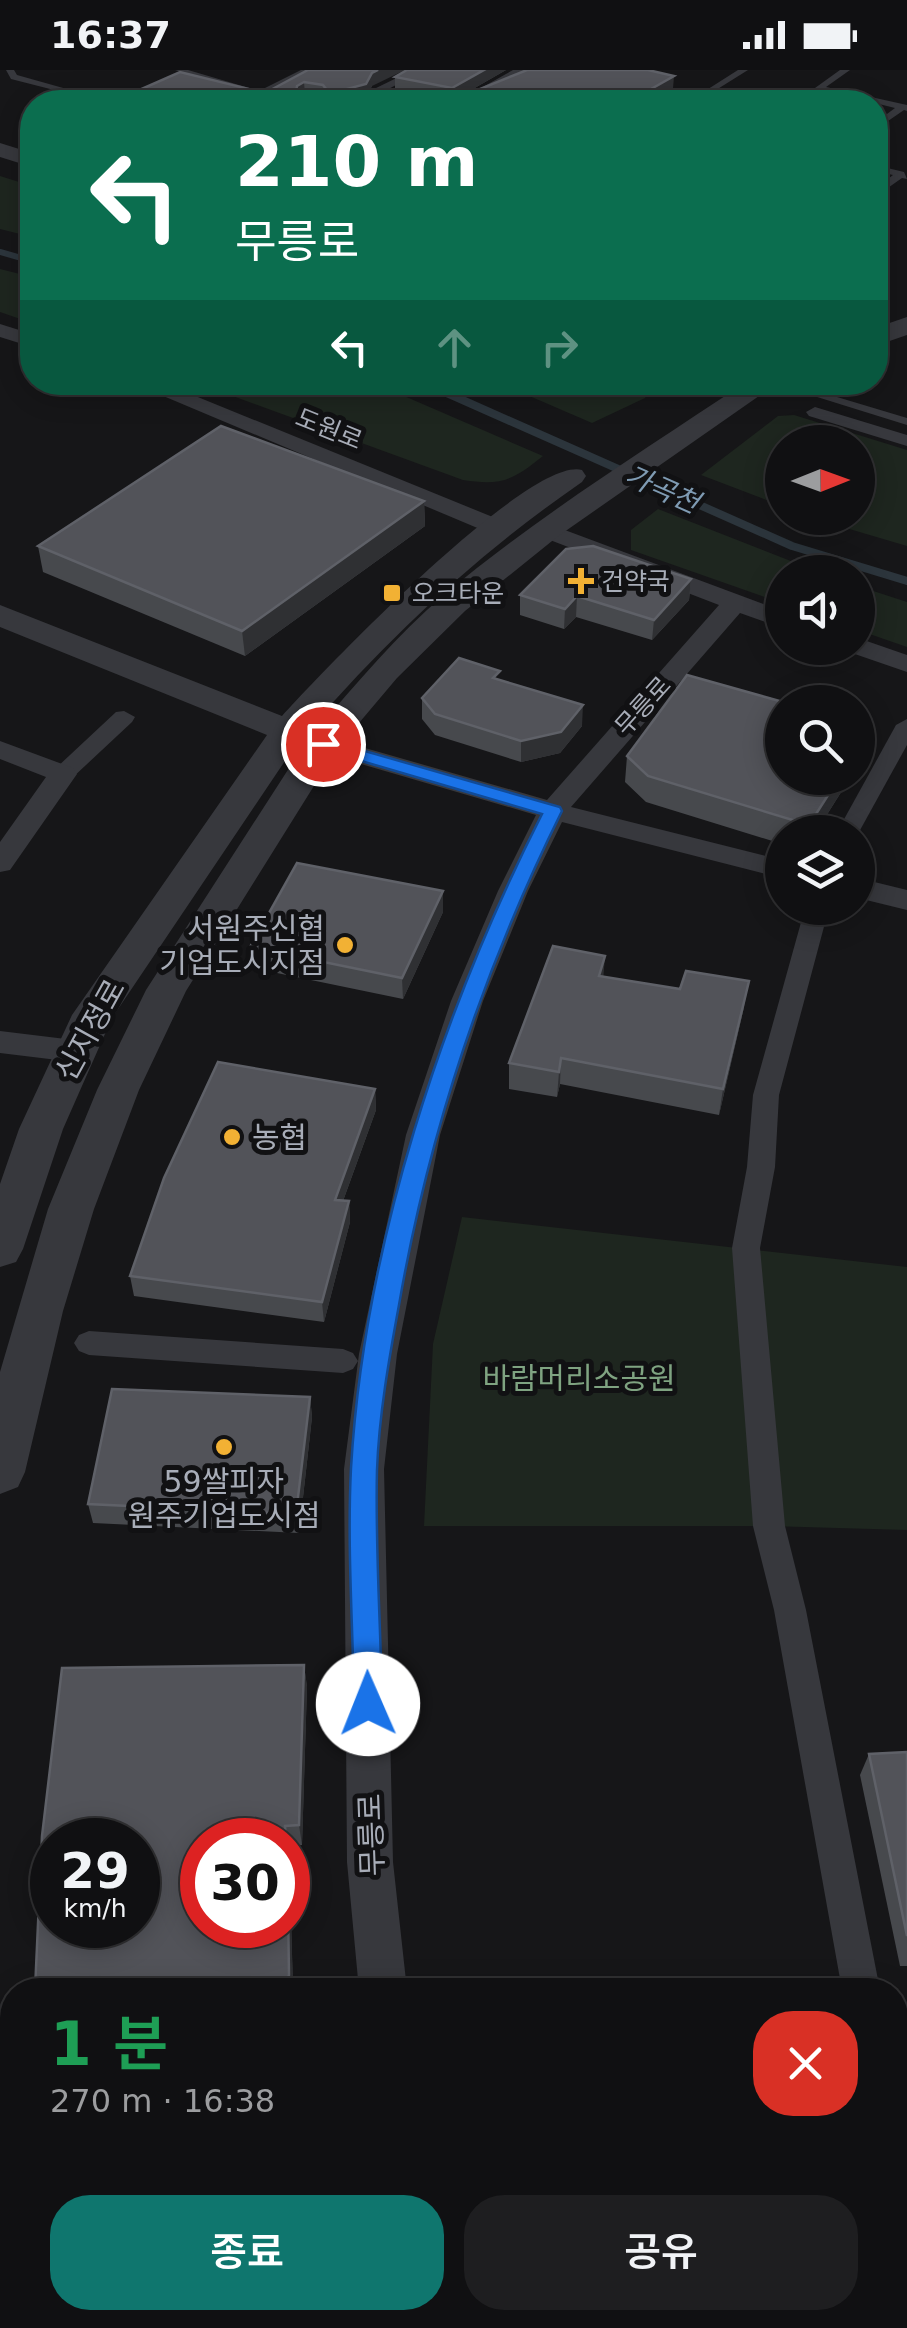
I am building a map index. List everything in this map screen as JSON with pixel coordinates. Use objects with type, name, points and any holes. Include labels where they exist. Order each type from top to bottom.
[{"type":"street","points":[[487,90],[521,72],[540,70]]},
{"type":"street","name":"도원로","points":[[176,395],[520,523]]},
{"type":"street","points":[[305,738],[385,671],[453,604],[520,523],[576,509],[709,397]]},
{"type":"street","points":[[815,412],[907,442]]},
{"type":"street","points":[[0,1472],[38,1311],[70,1209],[118,1090],[166,990],[305,738],[354,656],[596,460]]},
{"type":"street","points":[[520,523],[765,614]]},
{"type":"street","name":"무릉로","points":[[382,1978],[370,1862],[364,1468],[378,1354],[399,1237],[424,1136],[467,1001],[513,891],[553,811],[735,604]]},
{"type":"street","points":[[0,614],[305,738],[553,811],[765,865]]},
{"type":"street","points":[[875,652],[907,664]]},
{"type":"street","points":[[0,863],[63,774],[124,717]]},
{"type":"street","points":[[857,815],[907,725]]},
{"type":"street","name":"신지정로","points":[[0,1249],[27,1166],[74,1051],[155,920],[305,738]]},
{"type":"street","points":[[0,749],[63,774]]},
{"type":"street","points":[[875,892],[907,900]]},
{"type":"street","points":[[812,925],[766,1095],[761,1167],[746,1248],[769,1526],[790,1610],[859,1978]]},
{"type":"street","points":[[0,1042],[74,1051]]},
{"type":"street","points":[[89,1343],[343,1361]]},
{"type":"lane","points":[[10,70],[19,78],[64,90]]},
{"type":"lane","points":[[178,70],[246,90]]},
{"type":"lane","points":[[268,90],[307,70]]},
{"type":"lane","points":[[381,90],[420,70]]},
{"type":"lane","points":[[712,90],[744,70]]},
{"type":"lane","points":[[828,90],[819,88],[846,70]]},
{"type":"lane","points":[[0,87],[19,78]]},
{"type":"lane","points":[[817,395],[907,422]]},
{"type":"green space","points":[[0,176],[20,182],[20,234],[0,229]]},
{"type":"green space","points":[[0,269],[20,274],[20,319],[0,312]]},
{"type":"green space","points":[[230,395],[402,395],[543,456],[506,479],[463,480]]},
{"type":"green space","points":[[527,395],[646,395],[592,423]]},
{"type":"green space","points":[[794,415],[826,425],[766,425],[778,416]]},
{"type":"green space","points":[[765,426],[765,499],[701,475]]},
{"type":"green space","points":[[875,440],[907,450],[907,546],[870,535],[875,535]]},
{"type":"green space","points":[[658,509],[776,555],[765,555],[765,597],[631,550],[631,530]]},
{"type":"green space","points":[[875,592],[907,602],[907,647],[875,636]]},
{"type":"green space","name":"바람머리소공원","points":[[462,1217],[907,1267],[907,1530],[424,1526],[433,1344]]},
{"type":"building","points":[[308,70],[378,70],[366,84],[325,90],[323,85],[304,82],[296,90],[271,90]]},
{"type":"building","points":[[407,70],[484,70],[452,88],[395,77]]},
{"type":"building","points":[[527,70],[648,70],[674,76],[649,90],[477,90]]},
{"type":"building","points":[[180,72],[253,90],[139,90]]},
{"type":"building","points":[[221,426],[424,501],[242,631],[38,546]]},
{"type":"building","points":[[593,546],[691,579],[654,620],[577,596],[565,609],[520,595],[566,549]]},
{"type":"building","points":[[459,658],[500,671],[493,678],[583,705],[561,732],[521,741],[435,714],[422,698]]},
{"type":"building","points":[[687,675],[765,697],[765,795],[828,795],[815,815],[776,815],[648,776],[627,756]]},
{"type":"building","points":[[297,863],[443,891],[402,978],[250,947]]},
{"type":"building","points":[[553,946],[605,956],[599,976],[680,989],[686,971],[749,981],[723,1089],[561,1058],[559,1072],[509,1063]]},
{"type":"building","points":[[218,1062],[375,1089],[335,1200],[349,1201],[322,1302],[130,1276],[164,1178]]},
{"type":"building","points":[[112,1389],[310,1397],[296,1514],[88,1504]]},
{"type":"building","points":[[304,1665],[299,1818],[180,1818],[180,1948],[289,1948],[288,1978],[36,1978],[37,1948],[160,1948],[160,1818],[44,1818],[62,1668]]},
{"type":"building","points":[[907,1752],[907,1936],[869,1754]]},
{"type":"waterway","name":"가곡천","points":[[0,252],[20,258]]},
{"type":"waterway","name":"가곡천","points":[[451,395],[792,546],[907,581]]},
{"type":"place","name":"건약국","points":[[581,581]]},
{"type":"place","name":"오크타운","points":[[392,593]]},
{"type":"place","name":"서원주신협 기업도시지점","points":[[345,945]]},
{"type":"place","name":"농협","points":[[232,1137]]},
{"type":"place","name":"59쌀피자 원주기업도시점","points":[[224,1447]]},
{"type":"route","points":[[323,744],[553,811],[513,891],[467,1001],[424,1136],[399,1237],[378,1354],[364,1468],[368,1704]]}]
